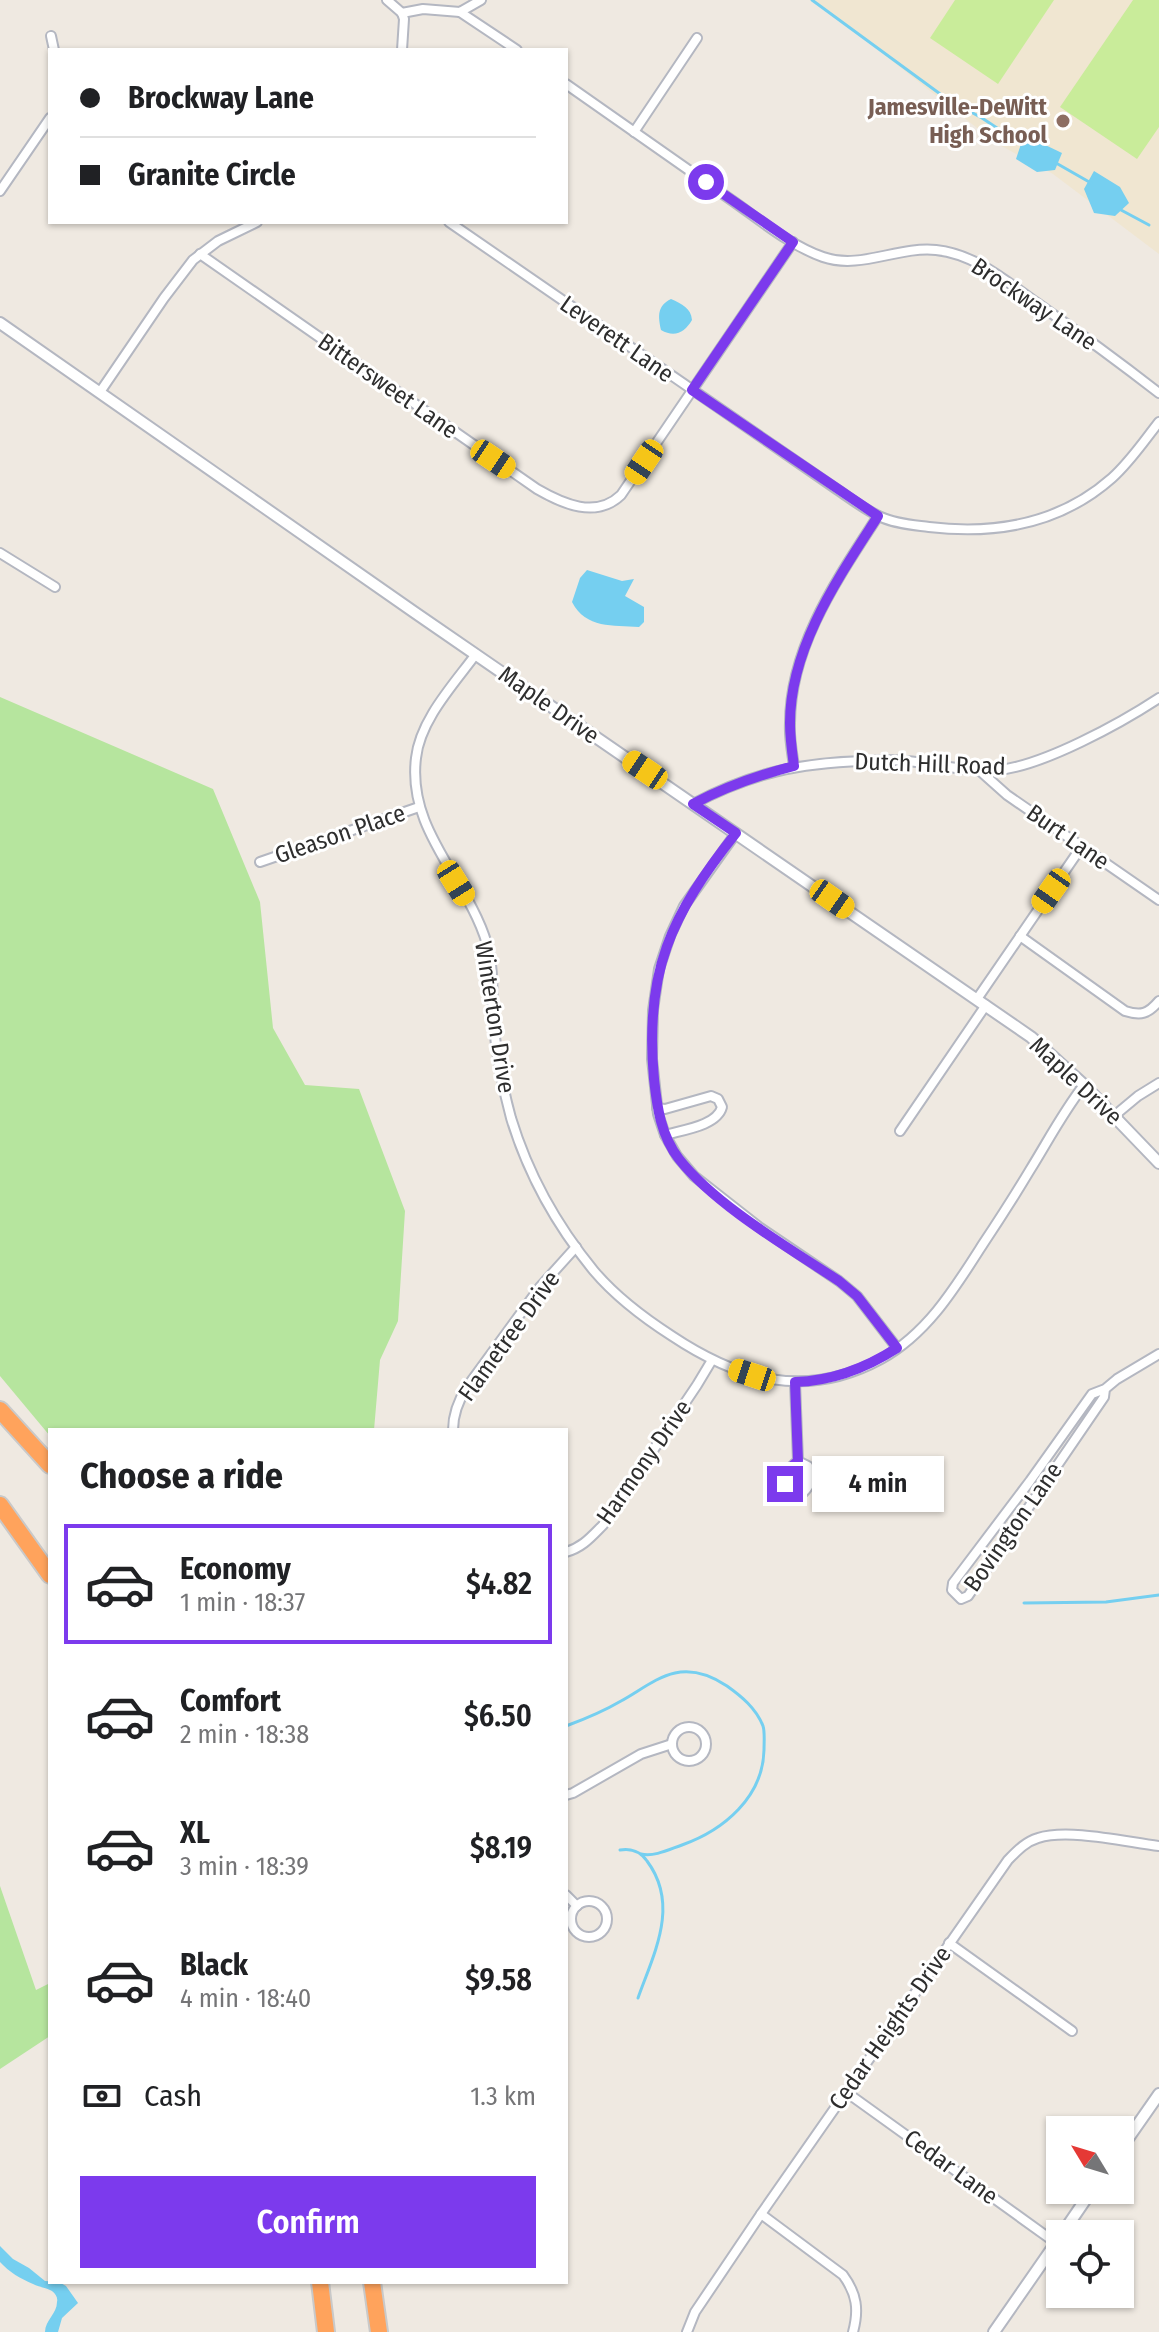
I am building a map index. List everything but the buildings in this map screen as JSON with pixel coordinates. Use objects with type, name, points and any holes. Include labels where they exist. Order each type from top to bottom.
[{"type":"highway","points":[[0,1410],[48,1463]]},
{"type":"highway","points":[[0,1505],[48,1572]]},
{"type":"highway","points":[[320,2284],[326,2332]]},
{"type":"highway","points":[[372,2284],[379,2332]]},
{"type":"street","points":[[387,0],[402,13],[404,19],[402,48]]},
{"type":"street","points":[[460,12],[481,0]]},
{"type":"street","points":[[402,13],[423,9],[460,12],[514,48]]},
{"type":"street","points":[[51,36],[54,48]]},
{"type":"street","points":[[634,132],[697,38]]},
{"type":"street","name":"Brockway Lane","points":[[568,85],[793,242],[826,258],[850,261],[912,249],[937,250],[962,256],[992,271],[1159,393]]},
{"type":"street","points":[[0,191],[48,121]]},
{"type":"street","points":[[100,392],[164,298],[200,254],[218,241],[253,224]]},
{"type":"street","name":"Leverett Lane","points":[[452,224],[878,516],[911,525],[953,530],[1014,527],[1039,520],[1079,501],[1113,477],[1159,422]]},
{"type":"street","points":[[692,390],[793,242]]},
{"type":"street","name":"Bittersweet Lane","points":[[200,254],[561,503],[582,508],[609,504],[621,495],[692,390]]},
{"type":"street","name":"Maple Drive","points":[[0,323],[1031,1037],[1084,1085],[1159,1163]]},
{"type":"street","points":[[794,766],[789,720],[800,661],[834,585],[878,516]]},
{"type":"street","points":[[0,553],[55,587]]},
{"type":"street","name":"Winterton Drive","points":[[476,654],[426,726],[417,748],[415,788],[419,807],[428,831],[466,898],[487,946],[498,1059],[511,1118],[526,1159],[544,1198],[596,1273],[653,1324],[712,1360],[752,1375],[795,1382],[847,1373],[879,1360],[920,1330],[940,1307],[1031,1169],[1061,1115],[1084,1085]]},
{"type":"street","name":"Dutch Hill Road","points":[[693,804],[760,775],[827,762],[902,760],[979,770],[1019,766],[1108,728],[1159,698]]},
{"type":"street","name":"Burt Lane","points":[[979,770],[1007,795],[1159,900]]},
{"type":"street","name":"Gleason Place","points":[[260,862],[419,807]]},
{"type":"street","points":[[736,833],[684,906],[670,936],[655,986],[652,1059],[657,1108],[665,1135],[694,1176],[759,1227],[857,1296],[897,1348]]},
{"type":"street","points":[[900,1131],[1020,936],[1082,846]]},
{"type":"street","points":[[1020,936],[1125,1011],[1146,1013],[1159,1001]]},
{"type":"street","points":[[1114,1116],[1159,1083]]},
{"type":"street","points":[[657,1108],[665,1109],[711,1096],[718,1099],[722,1107],[720,1115],[710,1121],[665,1135]]},
{"type":"street","name":"Flametree Drive","points":[[453,1428],[459,1400],[467,1387],[517,1316],[576,1247]]},
{"type":"street","name":"Bovington Lane","points":[[1105,1389],[1104,1397],[968,1596],[957,1598],[952,1590],[953,1583],[1092,1394],[1159,1354]]},
{"type":"street","name":"Harmony Drive","points":[[568,1551],[589,1540],[603,1525],[712,1360]]},
{"type":"street","points":[[795,1382],[798,1461]]},
{"type":"street","points":[[1051,1451],[1061,1459]]},
{"type":"street","points":[[685,1727],[697,1729],[705,1737],[706,1743],[703,1754],[693,1760],[681,1759],[672,1744],[676,1733],[685,1727]]},
{"type":"street","points":[[568,1794],[641,1754],[672,1744]]},
{"type":"street","name":"Cedar Heights Drive","points":[[687,2332],[695,2312],[761,2214],[1008,1860],[1035,1838],[1054,1834],[1159,1846]]},
{"type":"street","points":[[568,1897],[577,1906]]},
{"type":"street","points":[[592,1900],[603,1906],[608,1921],[602,1932],[588,1937],[577,1932],[571,1921],[577,1906],[592,1900]]},
{"type":"street","points":[[949,1943],[1072,2031]]},
{"type":"street","name":"Cedar Lane","points":[[846,2092],[1046,2229]]},
{"type":"street","points":[[1134,2130],[1159,2094]]},
{"type":"street","points":[[761,2214],[843,2275],[853,2288],[857,2301],[853,2332]]},
{"type":"street","points":[[994,2332],[1046,2257]]},
{"type":"shaded area","name":"Jamesville-DeWitt High School","points":[[811,0],[1159,0],[1159,254],[1053,174],[996,143]]},
{"type":"green space","points":[[955,0],[1054,0],[998,84],[930,38]]},
{"type":"green space","points":[[1133,0],[1159,0],[1159,127],[1137,159],[1060,107]]},
{"type":"green space","points":[[0,697],[213,789],[260,902],[273,1028],[305,1085],[359,1089],[405,1211],[398,1321],[380,1360],[374,1428],[48,1428],[48,1434],[0,1376]]},
{"type":"green space","points":[[0,1886],[36,1990],[48,1984],[48,2037],[0,2069]]},
{"type":"water","points":[[1039,142],[1062,153],[1055,170],[1037,172],[1016,159],[1021,144]]},
{"type":"water","points":[[1094,171],[1120,187],[1129,203],[1115,216],[1094,213],[1084,189]]},
{"type":"water","points":[[671,299],[688,309],[692,320],[683,331],[675,334],[661,330],[659,320],[661,308]]},
{"type":"water","points":[[587,570],[622,581],[634,579],[625,596],[644,607],[644,622],[639,627],[601,624],[578,611],[572,602],[580,578]]},
{"type":"water","points":[[0,2246],[48,2284],[66,2286],[78,2303],[62,2318],[58,2332],[45,2332],[55,2310],[56,2295],[24,2280],[0,2262]]},
{"type":"waterway","points":[[812,0],[947,99],[1021,144]]},
{"type":"waterway","points":[[1056,163],[1091,183]]},
{"type":"waterway","points":[[1121,210],[1149,225]]},
{"type":"waterway","points":[[1024,1603],[1106,1602],[1159,1595]]},
{"type":"waterway","points":[[568,1725],[608,1708],[661,1678],[682,1672],[702,1674],[721,1682],[748,1703],[760,1720],[764,1734],[762,1767],[757,1783],[738,1810],[698,1839],[662,1852],[641,1854]]},
{"type":"waterway","points":[[620,1850],[632,1850],[645,1858],[657,1878],[662,1895],[661,1929],[638,1998]]},
{"type":"place","name":"Jamesville-DeWitt High School","points":[[1063,121]]},
{"type":"route","points":[[706,182],[793,242],[692,390],[878,516],[834,585],[800,661],[789,720],[794,766],[760,775],[693,804],[736,833],[684,906],[670,936],[655,986],[652,1059],[657,1108],[665,1135],[677,1156],[718,1197],[857,1296],[897,1348],[879,1360],[847,1373],[795,1382],[798,1461],[791,1467],[785,1484]]}]
